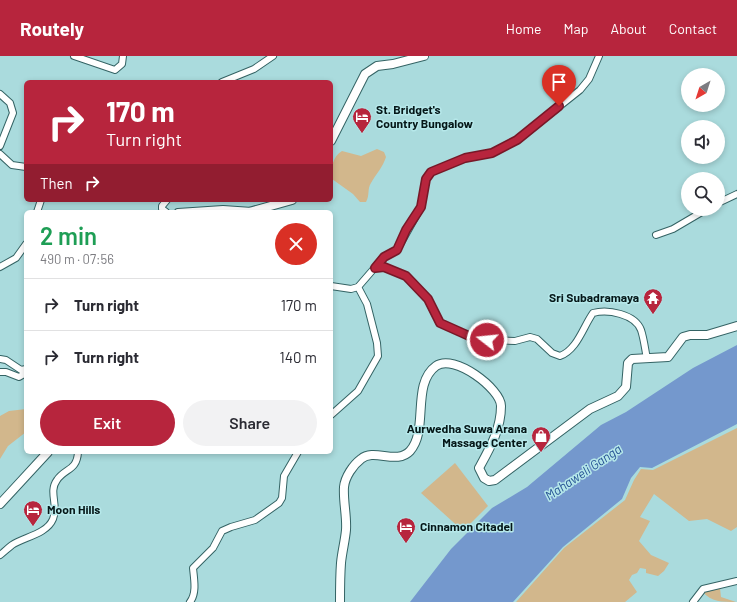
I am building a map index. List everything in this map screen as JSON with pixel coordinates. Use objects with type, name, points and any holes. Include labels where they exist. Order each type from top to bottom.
[{"type":"street","points":[[74,56],[115,70],[122,64],[123,56]]},
{"type":"street","points":[[227,80],[254,69],[273,56]]},
{"type":"street","points":[[333,137],[365,74],[377,66],[393,64],[424,56]]},
{"type":"street","points":[[333,286],[351,288],[358,287],[384,257],[397,250],[406,230],[421,207],[426,179],[431,172],[465,158],[492,153],[517,140],[580,90],[589,79],[599,56]]},
{"type":"street","points":[[0,94],[10,103],[13,113],[0,146]]},
{"type":"street","points":[[0,154],[12,165],[24,167]]},
{"type":"street","points":[[725,199],[737,194]]},
{"type":"street","points":[[257,210],[285,202]]},
{"type":"street","points":[[208,210],[232,210]]},
{"type":"street","points":[[656,235],[673,229],[695,216]]},
{"type":"street","points":[[0,267],[16,258],[24,247]]},
{"type":"street","points":[[375,268],[384,267],[406,276],[428,299],[440,323],[478,340],[515,341],[530,337],[537,339],[552,354],[560,356],[567,354],[575,344],[593,313],[600,311],[612,312],[629,317],[640,329],[647,359]]},
{"type":"street","points":[[333,413],[358,391],[378,356],[377,343],[370,323],[367,304],[358,287]]},
{"type":"street","points":[[340,602],[341,562],[346,530],[344,486],[350,471],[361,458],[369,456],[400,456],[410,452],[418,438],[420,398],[429,372],[437,365],[447,362],[464,367],[479,377],[498,396],[501,404],[498,429],[494,441],[479,468],[484,478],[489,481],[495,480],[502,476],[590,409],[618,396],[626,387],[628,363],[637,358],[647,359],[668,357],[683,337],[690,334],[707,335],[737,326]]},
{"type":"street","points":[[0,359],[6,360],[21,370],[24,369]]},
{"type":"street","points":[[0,372],[6,372],[19,377],[24,374]]},
{"type":"street","points":[[0,504],[46,454]]},
{"type":"street","points":[[0,555],[13,545],[41,531],[50,524],[55,513],[53,488],[57,479],[71,469],[78,460],[78,454]]},
{"type":"street","points":[[190,602],[193,598],[195,584],[193,568],[213,548],[222,531],[255,520],[280,503],[282,498],[284,476],[297,454]]},
{"type":"street","points":[[693,602],[703,589],[737,581]]},
{"type":"shaded area","points":[[377,149],[384,152],[386,157],[370,185],[366,202],[360,202],[353,194],[333,180],[333,163],[334,159],[339,153],[342,151],[361,156]]},
{"type":"shaded area","points":[[24,409],[24,434],[8,446],[0,459],[0,416],[9,411]]},
{"type":"shaded area","points":[[737,428],[737,527],[731,531],[707,519],[689,521],[654,494],[640,517],[650,521],[639,541],[651,555],[669,563],[664,571],[658,576],[646,573],[646,569],[640,568],[637,573],[632,575],[629,580],[637,592],[625,602],[516,602],[564,548],[625,500],[641,469],[653,470]]},
{"type":"shaded area","points":[[455,463],[488,506],[463,531],[421,493]]},
{"type":"shaded area","points":[[720,588],[721,597],[736,602],[713,600],[703,592]]},
{"type":"water","name":"Mahaweli Ganga","points":[[737,345],[737,424],[652,468],[640,467],[631,478],[622,499],[563,547],[513,602],[410,602],[451,549],[492,508],[527,487],[601,425],[626,412],[693,368]]},
{"type":"place","name":"St. Bridget's Country Bungalow","points":[[362,134]]},
{"type":"place","name":"Sri Subadramaya","points":[[653,315]]},
{"type":"place","name":"Aurwedha Suwa Arana Massage Center","points":[[541,453]]},
{"type":"place","name":"Moon Hills","points":[[33,527]]},
{"type":"place","name":"Cinnamon Citadel","points":[[406,544]]},
{"type":"route","points":[[487,340],[478,340],[440,323],[428,299],[406,276],[395,270],[384,267],[375,268],[384,257],[397,250],[406,230],[421,207],[425,195],[426,179],[431,172],[465,158],[492,153],[517,140],[559,106]]}]
